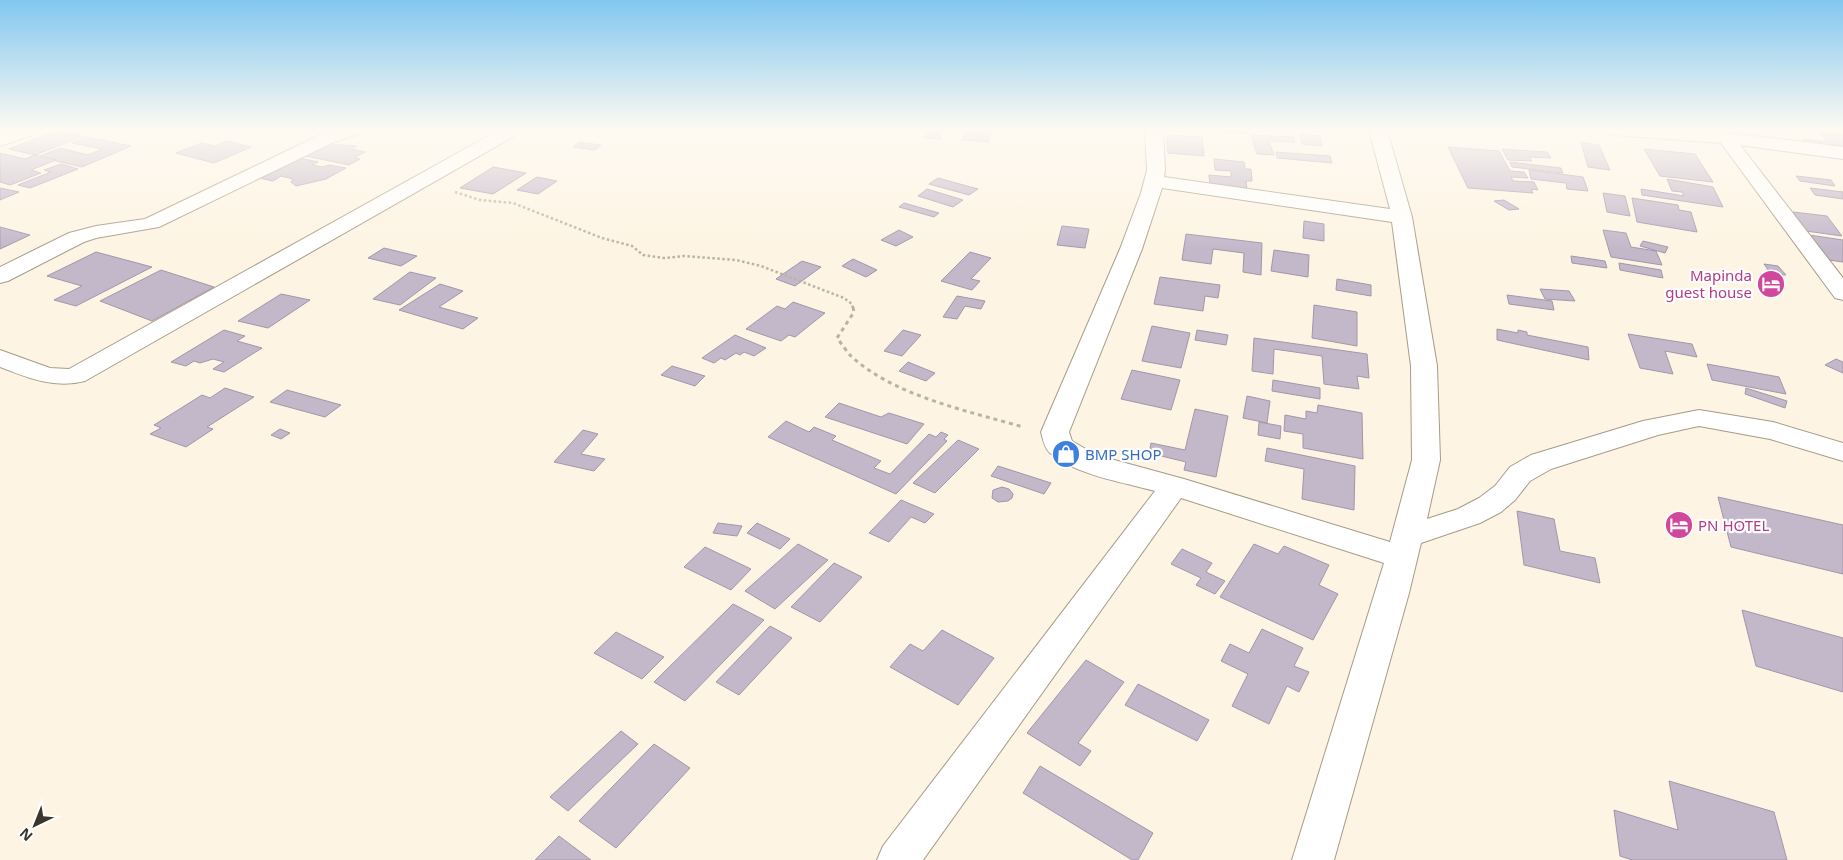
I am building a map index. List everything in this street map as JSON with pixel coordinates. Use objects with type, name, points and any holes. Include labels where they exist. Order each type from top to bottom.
[{"type":"street","points":[[0,276],[88,234],[129,229],[152,223],[261,170]]},
{"type":"street","points":[[0,358],[56,378],[66,379],[76,376],[440,170]]},
{"type":"street","points":[[1155,170],[1155,181],[1131,249],[1055,432],[1059,446],[1086,462],[1404,547],[1490,505],[1505,493],[1520,474],[1541,462],[1653,427],[1699,418],[1773,431],[1843,452]]},
{"type":"street","points":[[1313,860],[1326,821],[1404,547],[1426,460],[1424,366],[1402,217],[1389,170]]},
{"type":"street","points":[[1756,170],[1843,293]]},
{"type":"street","points":[[1155,181],[1402,217]]},
{"type":"street","points":[[898,860],[1174,486]]},
{"type":"path","points":[[421,181],[480,200],[513,204],[602,238],[632,246],[643,255],[664,258],[684,256],[736,260],[761,266],[844,298],[852,304],[854,312],[837,338],[843,348],[879,378],[945,404],[1057,438]]},
{"type":"building","points":[[0,170],[31,170],[41,173],[10,185],[0,182]]},
{"type":"building","points":[[44,170],[75,170],[30,188],[18,185],[51,172]]},
{"type":"building","points":[[269,170],[342,170],[326,179],[296,186],[291,182],[293,179],[281,176],[273,181],[255,177]]},
{"type":"building","points":[[488,170],[510,170],[526,173],[493,194],[460,188]]},
{"type":"building","points":[[1217,170],[1251,170],[1252,181],[1246,181],[1247,188],[1210,185],[1209,175],[1231,177],[1231,171]]},
{"type":"building","points":[[1459,170],[1524,172],[1528,178],[1511,177],[1513,181],[1534,182],[1538,190],[1531,189],[1533,193],[1468,188]]},
{"type":"building","points":[[1529,170],[1583,177],[1588,191],[1567,189],[1566,183],[1531,179]]},
{"type":"building","points":[[1539,170],[1562,170],[1563,173]]},
{"type":"building","points":[[1657,170],[1705,170],[1713,182],[1660,176]]},
{"type":"building","points":[[1796,176],[1831,180],[1835,186],[1800,181]]},
{"type":"building","points":[[537,177],[557,181],[538,194],[517,190]]},
{"type":"building","points":[[938,178],[978,189],[969,195],[929,184]]},
{"type":"building","points":[[1667,179],[1713,187],[1723,207],[1642,195],[1641,189],[1684,196],[1682,192],[1672,191]]},
{"type":"building","points":[[0,188],[19,192],[0,200]]},
{"type":"building","points":[[1810,188],[1843,192],[1843,199],[1815,195]]},
{"type":"building","points":[[927,189],[963,200],[953,207],[918,196]]},
{"type":"building","points":[[1603,193],[1625,196],[1630,216],[1607,212]]},
{"type":"building","points":[[1632,198],[1678,205],[1679,210],[1691,212],[1697,232],[1637,222]]},
{"type":"building","points":[[1504,200],[1519,209],[1509,210],[1494,201]]},
{"type":"building","points":[[904,203],[939,213],[934,217],[899,207]]},
{"type":"building","points":[[1793,212],[1827,216],[1842,236],[1806,231]]},
{"type":"building","points":[[1304,221],[1324,224],[1324,241],[1303,238]]},
{"type":"building","points":[[1062,226],[1089,229],[1085,248],[1057,245]]},
{"type":"building","points":[[0,227],[30,235],[0,249]]},
{"type":"building","points":[[899,230],[913,237],[896,246],[881,240]]},
{"type":"building","points":[[1603,230],[1626,233],[1631,247],[1656,251],[1662,265],[1611,257]]},
{"type":"building","points":[[1186,234],[1262,243],[1261,275],[1243,272],[1244,253],[1213,249],[1211,264],[1182,260]]},
{"type":"building","points":[[1809,235],[1843,240],[1843,262],[1822,259]]},
{"type":"building","points":[[1643,241],[1668,247],[1665,253],[1640,246]]},
{"type":"building","points":[[384,248],[417,256],[401,266],[368,258]]},
{"type":"building","points":[[1274,250],[1309,255],[1308,277],[1271,271]]},
{"type":"building","points":[[96,252],[152,267],[76,306],[54,300],[82,286],[47,276]]},
{"type":"building","points":[[970,252],[991,258],[971,279],[980,281],[972,290],[941,281]]},
{"type":"building","points":[[1571,256],[1605,261],[1607,268],[1572,263]]},
{"type":"building","points":[[853,259],[877,270],[866,277],[842,266]]},
{"type":"building","points":[[802,261],[821,267],[795,286],[776,279]]},
{"type":"building","points":[[1619,263],[1661,270],[1663,278],[1620,270]]},
{"type":"building","points":[[1764,264],[1778,266],[1786,275],[1771,274]]},
{"type":"building","points":[[161,270],[214,287],[152,321],[100,301]]},
{"type":"building","points":[[410,272],[436,278],[400,305],[373,299]]},
{"type":"building","points":[[1160,277],[1220,285],[1218,298],[1205,296],[1203,311],[1154,304]]},
{"type":"building","points":[[1337,279],[1371,285],[1371,296],[1336,290]]},
{"type":"building","points":[[440,284],[463,291],[439,307],[478,318],[463,329],[399,310]]},
{"type":"building","points":[[1540,289],[1569,291],[1575,301],[1545,299]]},
{"type":"building","points":[[281,294],[310,300],[268,328],[238,321]]},
{"type":"building","points":[[1507,295],[1552,301],[1554,310],[1509,304]]},
{"type":"building","points":[[957,296],[985,301],[981,309],[965,306],[957,319],[943,317]]},
{"type":"building","points":[[793,302],[825,313],[795,337],[789,335],[781,341],[746,329],[777,306],[785,309]]},
{"type":"building","points":[[1314,305],[1357,312],[1357,346],[1312,338]]},
{"type":"building","points":[[1152,326],[1190,333],[1181,368],[1142,361]]},
{"type":"building","points":[[1497,329],[1518,333],[1518,330],[1527,332],[1527,335],[1588,347],[1589,360],[1497,340]]},
{"type":"building","points":[[224,330],[245,336],[237,341],[262,348],[224,372],[213,369],[224,362],[213,359],[200,363],[194,361],[186,366],[171,362]]},
{"type":"building","points":[[903,330],[921,335],[902,356],[884,351]]},
{"type":"building","points":[[1197,330],[1228,335],[1226,345],[1195,340]]},
{"type":"building","points":[[1628,334],[1692,344],[1697,357],[1665,351],[1673,374],[1640,368]]},
{"type":"building","points":[[735,335],[766,348],[754,356],[744,352],[740,355],[736,353],[725,360],[721,358],[714,363],[702,358]]},
{"type":"building","points":[[1254,338],[1367,354],[1369,378],[1357,376],[1359,389],[1324,384],[1322,356],[1274,349],[1273,374],[1252,371]]},
{"type":"building","points":[[1836,359],[1843,362],[1843,373],[1825,365]]},
{"type":"building","points":[[908,362],[935,373],[926,381],[899,371]]},
{"type":"building","points":[[1707,364],[1779,377],[1786,394],[1712,380]]},
{"type":"building","points":[[672,366],[705,376],[695,386],[661,375]]},
{"type":"building","points":[[1132,370],[1180,380],[1171,410],[1121,399]]},
{"type":"building","points":[[1273,380],[1320,388],[1320,399],[1272,391]]},
{"type":"building","points":[[225,388],[254,397],[207,427],[213,429],[186,447],[150,434],[161,428],[154,425],[202,395],[210,398]]},
{"type":"building","points":[[1746,388],[1787,401],[1785,408],[1745,394]]},
{"type":"building","points":[[287,390],[341,405],[325,417],[270,402]]},
{"type":"building","points":[[1247,396],[1270,401],[1267,423],[1243,418]]},
{"type":"building","points":[[839,403],[881,417],[889,413],[924,424],[907,444],[825,417]]},
{"type":"building","points":[[1318,405],[1362,413],[1363,459],[1303,448],[1303,434],[1284,431],[1285,415],[1306,419],[1306,411],[1317,413]]},
{"type":"building","points":[[1195,409],[1228,416],[1216,477],[1184,470],[1186,462],[1149,453],[1151,443],[1185,450]]},
{"type":"building","points":[[786,421],[809,432],[814,427],[836,436],[832,440],[881,461],[874,468],[890,474],[929,434],[936,437],[941,432],[948,435],[944,439],[947,441],[896,494],[768,437]]},
{"type":"building","points":[[1259,422],[1281,426],[1280,439],[1258,435]]},
{"type":"building","points":[[280,429],[290,433],[281,439],[271,435]]},
{"type":"building","points":[[583,430],[598,434],[581,454],[605,459],[594,471],[554,462]]},
{"type":"building","points":[[958,440],[979,449],[935,493],[913,483]]},
{"type":"building","points":[[1267,448],[1355,466],[1354,510],[1302,499],[1304,469],[1265,461]]},
{"type":"building","points":[[998,466],[1051,483],[1044,494],[991,476]]},
{"type":"building","points":[[1002,487],[1009,489],[1013,494],[1012,498],[1008,501],[998,502],[992,498],[993,490]]},
{"type":"building","points":[[1718,497],[1843,525],[1843,574],[1731,547]]},
{"type":"building","points":[[901,500],[934,514],[925,523],[911,517],[889,542],[869,533]]},
{"type":"building","points":[[1517,511],[1554,519],[1560,551],[1595,558],[1600,583],[1524,565]]},
{"type":"building","points":[[718,523],[742,526],[737,536],[713,533]]},
{"type":"building","points":[[757,523],[790,539],[780,549],[747,533]]},
{"type":"building","points":[[798,544],[828,560],[775,609],[745,591]]},
{"type":"building","points":[[1254,544],[1278,554],[1284,546],[1329,565],[1319,585],[1338,594],[1313,640],[1220,597]]},
{"type":"building","points":[[705,547],[751,569],[731,590],[684,567]]},
{"type":"building","points":[[1182,549],[1212,563],[1206,572],[1225,581],[1215,594],[1196,585],[1201,578],[1171,564]]},
{"type":"building","points":[[834,563],[862,577],[820,622],[791,607]]},
{"type":"building","points":[[733,604],[764,620],[685,701],[654,682]]},
{"type":"building","points":[[1742,610],[1843,638],[1843,692],[1756,666]]},
{"type":"building","points":[[770,626],[792,638],[739,695],[716,682]]},
{"type":"building","points":[[1262,629],[1303,648],[1294,666],[1309,672],[1299,692],[1287,686],[1269,724],[1232,706],[1248,674],[1221,661],[1230,644],[1249,653]]},
{"type":"building","points":[[942,630],[994,658],[958,705],[890,667],[910,644],[923,651]]},
{"type":"building","points":[[616,632],[664,657],[642,679],[594,653]]},
{"type":"building","points":[[1086,660],[1124,682],[1078,743],[1091,751],[1080,766],[1027,733]]},
{"type":"building","points":[[1138,684],[1209,720],[1197,741],[1125,705]]},
{"type":"building","points":[[621,731],[638,744],[568,811],[550,797]]},
{"type":"building","points":[[654,744],[690,768],[616,848],[579,821]]},
{"type":"building","points":[[1040,766],[1153,833],[1138,860],[1132,860],[1023,793]]},
{"type":"building","points":[[1669,781],[1774,812],[1787,860],[1632,860],[1620,856],[1614,810],[1678,830]]},
{"type":"building","points":[[559,836],[591,860],[535,860]]},
{"type":"place","name":"Mapinda guest house","points":[[1771,284]]},
{"type":"place","name":"BMP SHOP","points":[[1066,454]]},
{"type":"place","name":"PN HOTEL","points":[[1679,525]]}]
